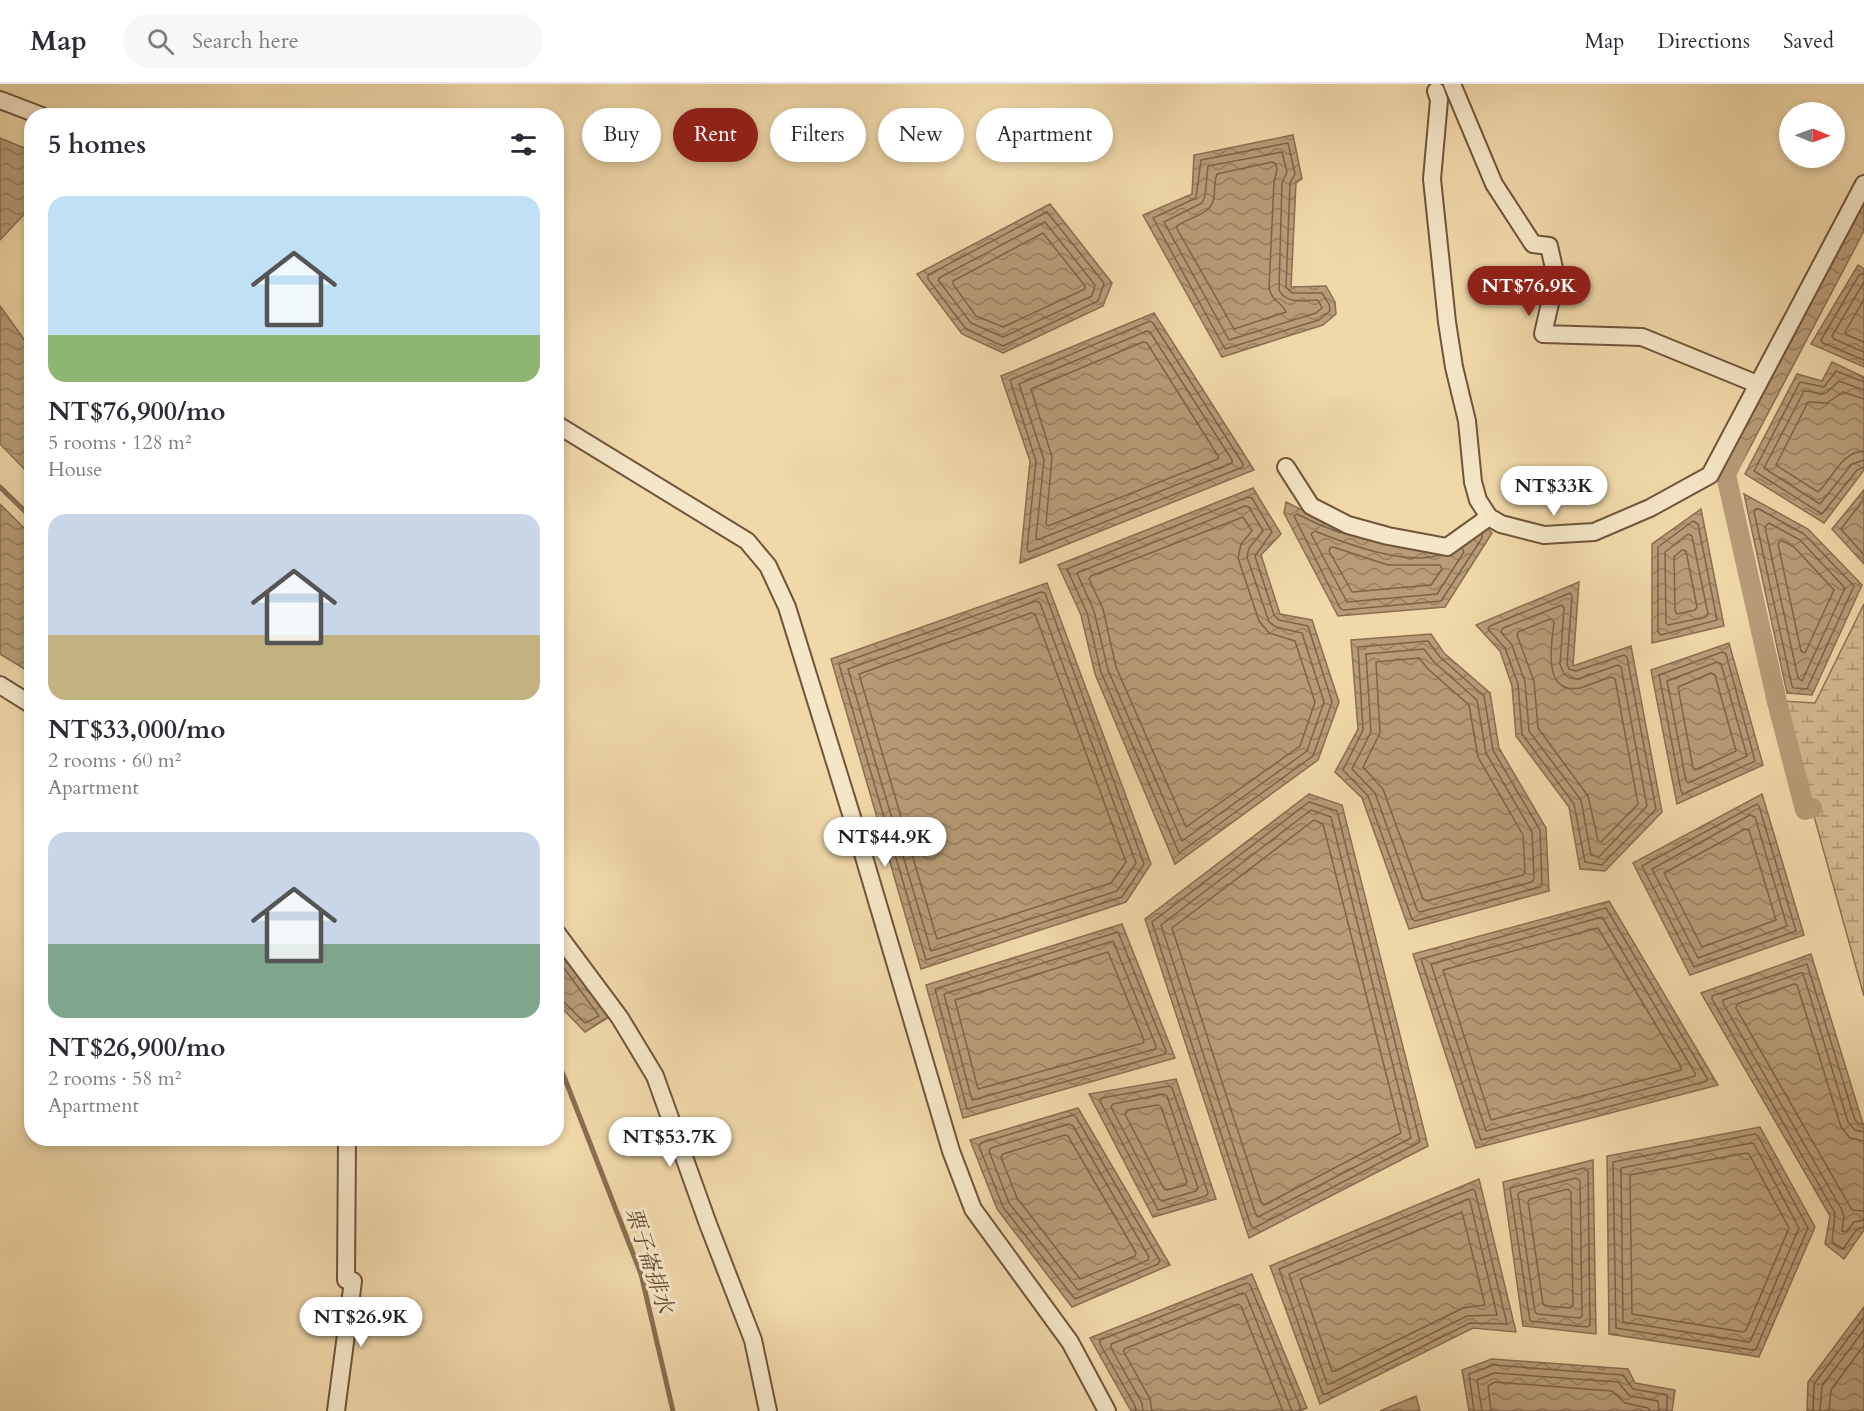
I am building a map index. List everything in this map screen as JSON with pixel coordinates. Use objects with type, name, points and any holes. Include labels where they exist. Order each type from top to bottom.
[{"type":"street","points":[[1452,84],[1494,184],[1533,244],[1550,246],[1556,277],[1543,334],[1642,337],[1757,384]]},
{"type":"street","points":[[1436,92],[1439,100],[1432,179],[1447,322],[1454,367],[1467,420],[1473,482],[1478,500],[1489,517],[1501,524],[1544,535],[1594,532],[1650,508],[1710,476],[1864,184]]},
{"type":"street","points":[[0,100],[24,109]]},
{"type":"street","points":[[564,432],[747,541],[768,566],[787,606],[951,1151],[973,1209],[1070,1342],[1107,1411]]},
{"type":"street","points":[[1286,467],[1311,506],[1348,525],[1388,536],[1447,547],[1489,517]]},
{"type":"street","points":[[0,685],[24,700]]},
{"type":"street","points":[[564,943],[620,1018],[655,1076],[708,1224],[753,1340],[768,1411]]},
{"type":"street","points":[[336,1411],[349,1280],[347,1146]]},
{"type":"green space","points":[[1864,604],[1864,996],[1782,701],[1815,703]]},
{"type":"water","points":[[1293,135],[1302,179],[1296,183],[1291,287],[1326,286],[1335,302],[1336,314],[1323,325],[1222,357],[1143,215],[1192,194],[1194,155]]},
{"type":"water","points":[[0,138],[24,148],[24,214],[0,240]]},
{"type":"water","points":[[1864,192],[1864,231],[1737,472],[1721,470]]},
{"type":"water","points":[[1050,204],[1112,283],[1103,306],[1003,353],[962,334],[917,274]]},
{"type":"water","points":[[1858,265],[1864,269],[1864,367],[1811,344]]},
{"type":"water","points":[[0,306],[24,339],[24,469],[0,444]]},
{"type":"water","points":[[1154,313],[1254,470],[1020,563],[1030,461],[1001,376]]},
{"type":"water","points":[[1832,362],[1864,377],[1864,470],[1824,523],[1745,474],[1797,374],[1822,381]]},
{"type":"water","points":[[1253,488],[1281,534],[1261,555],[1280,614],[1312,620],[1339,702],[1318,760],[1175,864],[1095,674],[1081,615],[1058,565]]},
{"type":"water","points":[[1864,490],[1864,564],[1832,529]]},
{"type":"water","points":[[1744,494],[1808,529],[1862,585],[1812,695],[1787,693]]},
{"type":"water","points":[[1286,502],[1322,520],[1432,544],[1485,525],[1492,533],[1445,607],[1338,616],[1284,513]]},
{"type":"water","points":[[0,504],[24,528],[24,669],[0,654]]},
{"type":"water","points":[[1701,509],[1724,626],[1652,643],[1652,544]]},
{"type":"water","points":[[1579,582],[1573,666],[1631,646],[1662,812],[1605,871],[1580,869],[1569,807],[1516,736],[1512,686],[1500,651],[1476,625]]},
{"type":"water","points":[[1047,583],[1151,864],[1126,902],[921,969],[831,659]]},
{"type":"water","points":[[1431,634],[1444,653],[1490,693],[1499,748],[1546,828],[1549,891],[1409,929],[1362,798],[1335,772],[1358,729],[1351,640]]},
{"type":"water","points":[[1729,643],[1763,765],[1677,804],[1651,670]]},
{"type":"water","points":[[1309,794],[1342,805],[1428,1146],[1249,1238],[1145,919]]},
{"type":"water","points":[[1762,794],[1804,935],[1690,975],[1633,863]]},
{"type":"water","points":[[1609,901],[1718,1085],[1476,1148],[1413,954]]},
{"type":"water","points":[[1122,924],[1175,1058],[963,1118],[926,985]]},
{"type":"water","points":[[1811,954],[1864,1127],[1864,1230],[1844,1259],[1825,1244],[1830,1216],[1701,993]]},
{"type":"water","points":[[564,957],[609,1017],[585,1032],[564,1010]]},
{"type":"water","points":[[1176,1079],[1216,1199],[1153,1217],[1089,1094]]},
{"type":"water","points":[[1078,1108],[1170,1265],[1072,1307],[997,1209],[970,1140]]},
{"type":"water","points":[[1760,1127],[1815,1227],[1759,1357],[1609,1334],[1607,1156]]},
{"type":"water","points":[[1593,1160],[1596,1334],[1523,1326],[1503,1182]]},
{"type":"water","points":[[1479,1179],[1516,1332],[1473,1328],[1320,1404],[1270,1266]]},
{"type":"water","points":[[1252,1274],[1307,1408],[1300,1411],[1131,1411],[1090,1338]]},
{"type":"water","points":[[1864,1307],[1864,1411],[1807,1411],[1808,1382]]},
{"type":"water","points":[[1492,1359],[1628,1369],[1635,1383],[1675,1390],[1672,1411],[1469,1411],[1462,1370]]},
{"type":"water","points":[[1416,1396],[1420,1411],[1380,1411]]},
{"type":"waterway","points":[[1738,448],[1726,475],[1777,702],[1805,810],[1812,808]]},
{"type":"waterway","name":"栗子崙排水","points":[[0,487],[24,510]]},
{"type":"waterway","name":"栗子崙排水","points":[[564,1077],[641,1274],[673,1411]]}]
